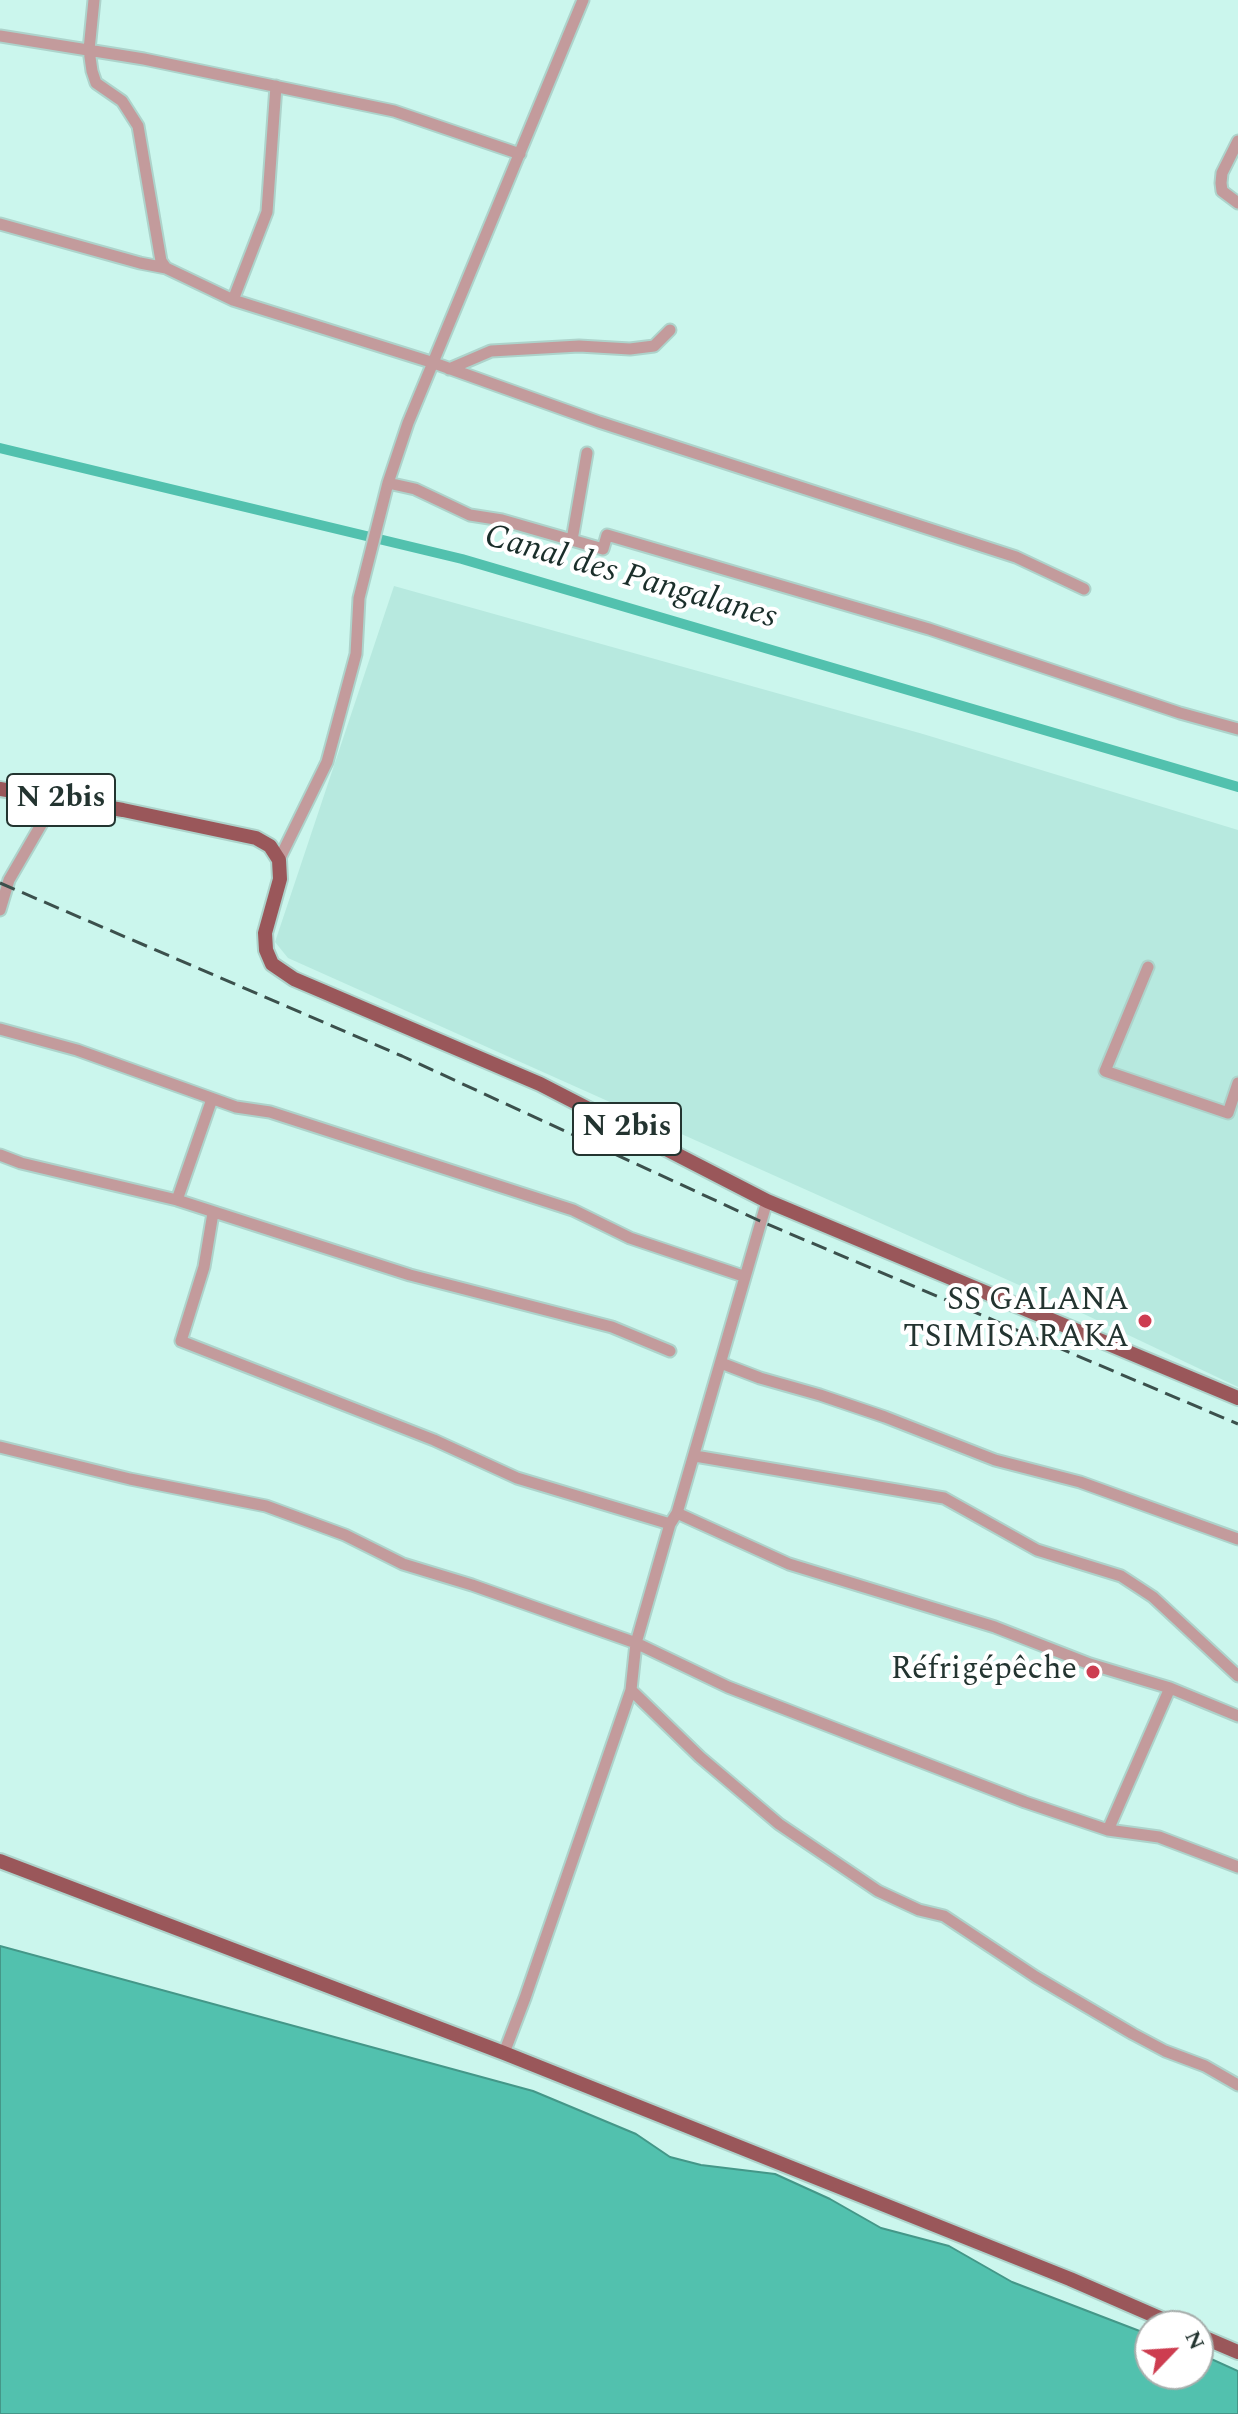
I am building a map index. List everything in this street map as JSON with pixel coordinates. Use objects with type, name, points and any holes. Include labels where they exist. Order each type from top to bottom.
[{"type":"main road","name":"N 2bis","points":[[0,789],[256,838],[270,846],[279,860],[280,879],[265,933],[266,950],[272,964],[294,979],[540,1084],[767,1201],[1238,1398]]},
{"type":"main road","points":[[0,1861],[504,2053],[1141,2310]]},
{"type":"main road","points":[[1214,2342],[1238,2352]]},
{"type":"street","points":[[94,0],[89,50],[96,83],[122,101],[138,126],[161,261],[166,268]]},
{"type":"street","points":[[279,860],[327,762],[356,654],[359,598],[388,483],[408,423],[583,0]]},
{"type":"street","points":[[0,36],[89,50],[394,111],[520,154]]},
{"type":"street","points":[[233,300],[267,212],[276,86]]},
{"type":"street","points":[[1238,141],[1222,173],[1221,183],[1222,191],[1238,203]]},
{"type":"street","points":[[0,224],[166,268],[233,300],[434,363],[599,422],[1016,557],[1084,589]]},
{"type":"street","points":[[449,369],[491,351],[654,346],[670,330]]},
{"type":"street","points":[[572,540],[587,453]]},
{"type":"street","points":[[388,483],[415,489],[470,515],[502,520],[603,549],[607,535],[929,629],[1180,713],[1238,729]]},
{"type":"street","points":[[0,910],[9,880],[56,799]]},
{"type":"street","points":[[1148,967],[1105,1071],[1228,1113],[1238,1083]]},
{"type":"street","points":[[0,1029],[77,1050],[236,1107],[270,1112],[573,1210],[630,1238],[743,1276]]},
{"type":"street","points":[[177,1200],[212,1099]]},
{"type":"street","points":[[0,1155],[21,1163],[177,1200],[410,1275],[612,1327],[670,1351]]},
{"type":"street","points":[[504,2053],[631,1690],[636,1643],[695,1456],[743,1276],[767,1201]]},
{"type":"street","points":[[213,1213],[204,1267],[181,1341],[434,1440],[517,1478],[673,1518],[789,1564],[995,1627],[1090,1664],[1170,1688],[1238,1716]]},
{"type":"street","points":[[721,1363],[872,1412],[995,1460],[1080,1482],[1238,1539]]},
{"type":"street","points":[[0,1447],[130,1479],[266,1506],[345,1535],[403,1564],[636,1643],[757,1699],[984,1786],[1108,1830],[1159,1837],[1238,1867]]},
{"type":"street","points":[[695,1456],[944,1498],[1037,1550],[1121,1576],[1153,1597],[1238,1676]]},
{"type":"street","points":[[1108,1830],[1170,1688]]},
{"type":"street","points":[[631,1690],[700,1757],[779,1824],[878,1891],[919,1910],[944,1916],[1036,1977],[1133,2034],[1165,2051],[1205,2066],[1238,2085]]},
{"type":"shaded area","points":[[394,586],[923,734],[1238,830],[1238,1387],[1086,1315],[288,958],[275,942]]},
{"type":"shaded area","points":[[0,1946],[533,2091],[636,2134],[670,2157],[701,2165],[775,2174],[830,2199],[881,2228],[949,2246],[1012,2282],[1134,2329],[1134,2390],[1214,2390],[1214,2360],[1238,2371],[1238,2414],[0,2414]]},
{"type":"waterway","name":"Canal des Pangalanes","points":[[0,448],[462,559],[1238,787]]},
{"type":"railway","points":[[0,883],[402,1056],[760,1221],[1238,1424]]},
{"type":"place","name":"SS GALANA TSIMISARAKA","points":[[1145,1321]]},
{"type":"place","name":"Réfrigépêche","points":[[1093,1672]]}]
